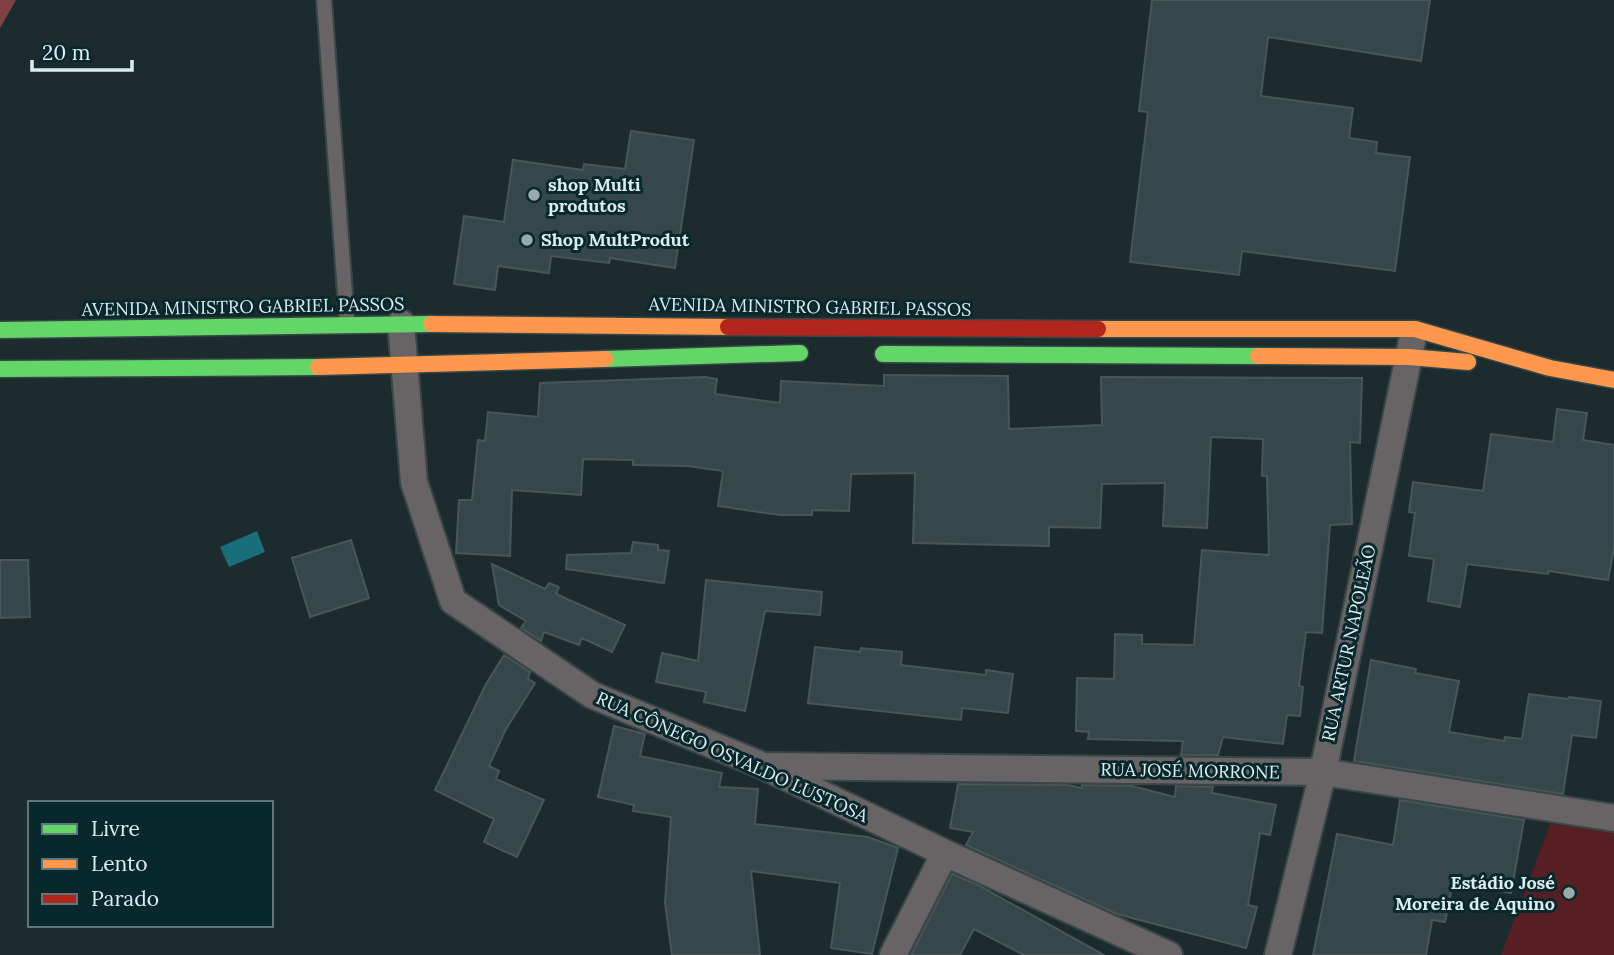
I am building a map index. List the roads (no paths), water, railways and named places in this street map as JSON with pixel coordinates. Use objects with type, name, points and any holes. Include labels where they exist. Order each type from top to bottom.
[{"type":"main road","name":"AVENIDA MINISTRO GABRIEL PASSOS","points":[[0,330],[401,323],[768,328],[1415,329],[1550,368],[1614,380]]},
{"type":"main road","points":[[994,328],[994,354]]},
{"type":"main road","points":[[0,369],[403,366],[820,353]]},
{"type":"main road","points":[[873,354],[1409,357],[1550,368]]},
{"type":"street","name":"RUA CÔNEGO OSVALDO LUSTOSA","points":[[401,323],[414,482],[453,601],[592,695],[761,765],[1169,955]]},
{"type":"street","name":"RUA ARTUR NAPOLEÃO","points":[[1278,955],[1322,772],[1415,329]]},
{"type":"street","name":"RUA JOSÉ MORRONE","points":[[761,765],[1322,772],[1614,818]]},
{"type":"street","points":[[893,955],[945,853]]},
{"type":"lane","points":[[324,0],[347,324]]},
{"type":"water","points":[[257,531],[265,552],[229,567],[220,547]]},
{"type":"place","name":"shop Multi produtos","points":[[534,195]]},
{"type":"place","name":"Shop MultProdut","points":[[527,240]]},
{"type":"place","name":"Estádio José Moreira de Aquino","points":[[1569,893]]}]
